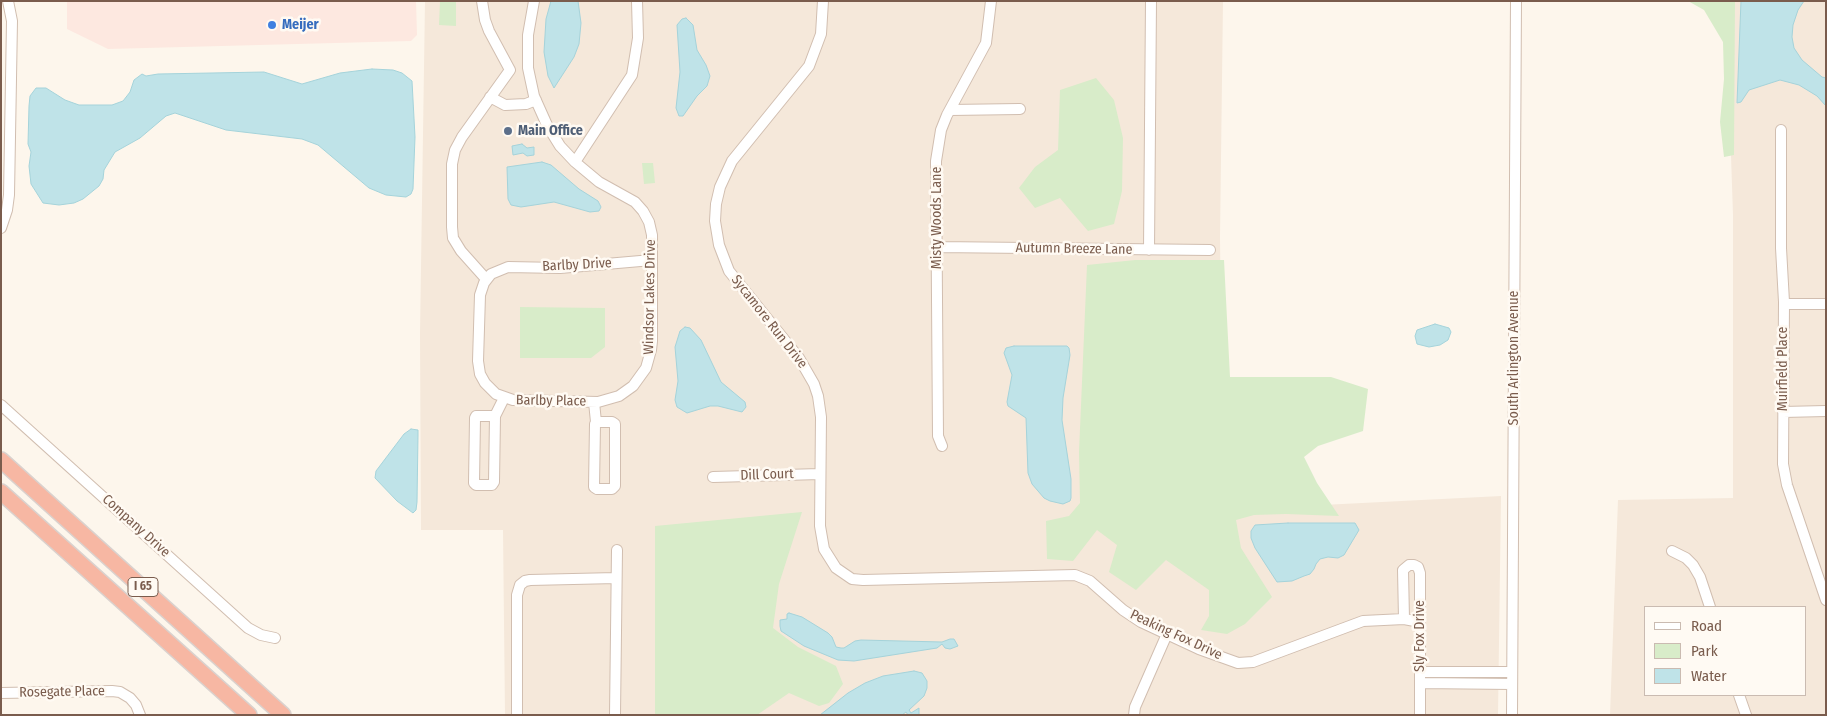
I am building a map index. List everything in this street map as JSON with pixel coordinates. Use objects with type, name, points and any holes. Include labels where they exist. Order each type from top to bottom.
[{"type":"highway","name":"I 65","points":[[1,460],[283,715]]},
{"type":"highway","name":"I 65","points":[[1,492],[249,715]]},
{"type":"street","points":[[1,228],[6,215],[9,195],[12,21],[8,1]]},
{"type":"street","points":[[482,1],[486,23],[510,70]]},
{"type":"street","name":"Windsor Lakes Drive","points":[[534,1],[528,35],[528,68],[536,100],[548,129],[575,162],[593,177],[635,202],[648,217],[651,227],[651,352],[646,368],[640,377],[633,386],[622,394]]},
{"type":"street","points":[[575,162],[632,75],[638,38],[637,1]]},
{"type":"street","name":"Sycamore Run Drive","points":[[820,526],[821,416],[818,396],[812,380],[799,358],[729,271],[719,245],[715,215],[720,187],[732,162],[809,66],[822,34],[823,1]]},
{"type":"street","name":"Misty Woods Lane","points":[[942,446],[938,436],[936,160],[941,130],[986,43],[991,1]]},
{"type":"street","points":[[1149,250],[1151,1]]},
{"type":"street","name":"South Arlington Avenue","points":[[1512,715],[1516,1]]},
{"type":"street","points":[[486,279],[461,251],[454,240],[452,227],[452,171],[454,156],[459,142],[510,70],[528,68]]},
{"type":"street","points":[[490,97],[505,105],[524,104],[536,100]]},
{"type":"street","points":[[950,110],[1020,110]]},
{"type":"street","name":"Muirfield Place","points":[[1781,130],[1781,248],[1784,304],[1783,464],[1785,479],[1826,600]]},
{"type":"street","name":"Autumn Breeze Lane","points":[[937,247],[1210,250]]},
{"type":"street","name":"Barlby Drive","points":[[486,279],[501,268],[508,267],[560,268],[652,260]]},
{"type":"street","name":"Barlby Place","points":[[486,279],[480,295],[478,361],[480,374],[492,390],[504,398],[513,400],[594,402],[611,399],[622,394]]},
{"type":"street","points":[[1784,304],[1826,304]]},
{"type":"street","points":[[495,416],[476,416],[475,418],[474,482],[476,485],[492,485],[494,483],[495,416],[504,398]]},
{"type":"street","points":[[594,402],[596,422],[594,487],[597,489],[612,489],[615,486],[615,423],[596,422]]},
{"type":"street","name":"Company Drive","points":[[1,405],[248,628],[261,635],[275,638]]},
{"type":"street","points":[[1783,412],[1826,411]]},
{"type":"street","name":"Dill Court","points":[[713,477],[820,474]]},
{"type":"street","name":"Peaking Fox Drive","points":[[820,526],[824,549],[830,561],[836,568],[852,579],[1076,576],[1090,581],[1123,610],[1140,622],[1199,649],[1238,663],[1253,662],[1363,621],[1404,619],[1420,622]]},
{"type":"street","points":[[615,715],[617,550]]},
{"type":"street","points":[[1672,551],[1686,558],[1693,565],[1700,577],[1710,606]]},
{"type":"street","name":"Sly Fox Drive","points":[[1404,619],[1403,570],[1409,565],[1414,565],[1418,567],[1420,573],[1420,715]]},
{"type":"street","points":[[517,715],[517,595],[520,584],[530,580],[616,578]]},
{"type":"street","points":[[1134,715],[1135,707],[1167,634]]},
{"type":"street","points":[[1420,678],[1512,672]]},
{"type":"street","points":[[1420,678],[1512,684]]},
{"type":"street","name":"Rosegate Place","points":[[1,693],[112,691],[128,697],[136,705],[140,715]]},
{"type":"street","points":[[1739,696],[1746,715]]},
{"type":"shaded area","points":[[67,1],[416,1],[417,35],[411,41],[108,49],[67,29]]},
{"type":"shaded area","points":[[425,1],[1223,1],[1220,237],[1223,510],[1501,496],[1498,715],[505,715],[503,530],[421,530],[420,334]]},
{"type":"shaded area","points":[[1722,1],[1826,1],[1826,715],[1610,715],[1618,500],[1733,498],[1733,215],[1727,37]]},
{"type":"green space","points":[[440,1],[456,1],[456,26],[439,25]]},
{"type":"green space","points":[[1688,1],[1735,1],[1734,155],[1724,157],[1720,122],[1724,79],[1723,42],[1704,10]]},
{"type":"green space","points":[[1096,78],[1114,100],[1123,138],[1122,191],[1114,224],[1088,231],[1060,198],[1035,208],[1019,188],[1035,167],[1058,150],[1060,90]]},
{"type":"green space","points":[[642,163],[653,163],[655,183],[644,184]]},
{"type":"green space","points":[[1135,260],[1224,260],[1230,377],[1331,377],[1368,389],[1363,431],[1318,446],[1304,457],[1317,483],[1339,516],[1254,515],[1236,520],[1241,548],[1272,597],[1245,624],[1227,634],[1201,630],[1209,616],[1209,590],[1166,560],[1136,590],[1109,572],[1117,545],[1097,530],[1073,561],[1047,559],[1046,521],[1069,516],[1080,503],[1079,452],[1087,265]]},
{"type":"green space","points":[[520,307],[605,308],[605,347],[591,358],[520,358]]},
{"type":"green space","points":[[802,512],[779,584],[773,628],[798,647],[836,666],[843,684],[829,703],[819,706],[789,693],[757,715],[655,715],[655,526]]},
{"type":"water","points":[[551,1],[578,1],[581,23],[579,44],[574,57],[554,88],[548,76],[544,52],[546,19]]},
{"type":"water","points":[[1741,1],[1804,1],[1798,10],[1793,25],[1792,37],[1794,48],[1802,60],[1822,77],[1826,78],[1826,106],[1817,96],[1799,85],[1780,80],[1749,90],[1741,102],[1737,103]]},
{"type":"water","points":[[686,18],[693,25],[697,50],[710,76],[707,86],[697,96],[683,116],[679,116],[676,108],[680,72],[677,25],[682,19]]},
{"type":"water","points":[[372,69],[393,70],[402,73],[412,81],[415,137],[413,189],[411,194],[406,197],[386,195],[369,188],[318,145],[302,139],[226,130],[175,113],[166,116],[140,138],[115,152],[104,170],[103,179],[99,186],[83,199],[74,203],[59,205],[43,203],[31,184],[29,166],[31,152],[28,144],[29,106],[30,96],[36,88],[46,88],[65,100],[79,105],[112,105],[123,101],[130,92],[134,80],[142,74],[146,76],[158,74],[264,72],[302,84],[340,73]]},
{"type":"water","points":[[522,144],[527,148],[534,147],[534,155],[527,156],[523,153],[513,155],[512,146]]},
{"type":"water","points":[[542,162],[551,165],[579,189],[598,201],[601,207],[599,211],[590,212],[554,202],[521,207],[511,205],[508,199],[507,167]]},
{"type":"water","points":[[1435,324],[1449,328],[1451,332],[1448,340],[1440,345],[1429,347],[1417,344],[1415,336],[1417,330]]},
{"type":"water","points":[[685,327],[690,328],[701,340],[721,382],[745,402],[746,407],[742,412],[710,406],[687,413],[677,407],[675,400],[678,381],[675,347],[680,331]]},
{"type":"water","points":[[1014,346],[1067,346],[1069,348],[1070,355],[1063,398],[1062,420],[1071,479],[1071,498],[1070,501],[1063,504],[1044,498],[1032,484],[1028,473],[1026,418],[1008,406],[1007,402],[1012,375],[1004,353],[1006,348]]},
{"type":"water","points":[[411,429],[418,430],[417,502],[416,510],[413,513],[397,501],[375,478],[376,471],[404,434]]},
{"type":"water","points":[[1355,523],[1359,530],[1344,555],[1338,558],[1328,557],[1320,559],[1310,574],[1292,581],[1277,582],[1255,548],[1251,538],[1251,531],[1255,525]]},
{"type":"water","points":[[787,614],[802,617],[828,633],[836,647],[841,648],[861,640],[942,642],[954,639],[958,646],[950,649],[945,648],[942,644],[937,648],[854,661],[838,660],[804,646],[781,631],[780,620],[787,619]]},
{"type":"water","points":[[914,671],[922,673],[927,681],[924,696],[909,710],[911,713],[919,708],[919,715],[908,715],[906,712],[902,715],[820,715],[848,693],[865,683],[883,676]]},
{"type":"place","name":"Meijer","points":[[272,25]]},
{"type":"place","name":"Main Office","points":[[508,131]]}]
